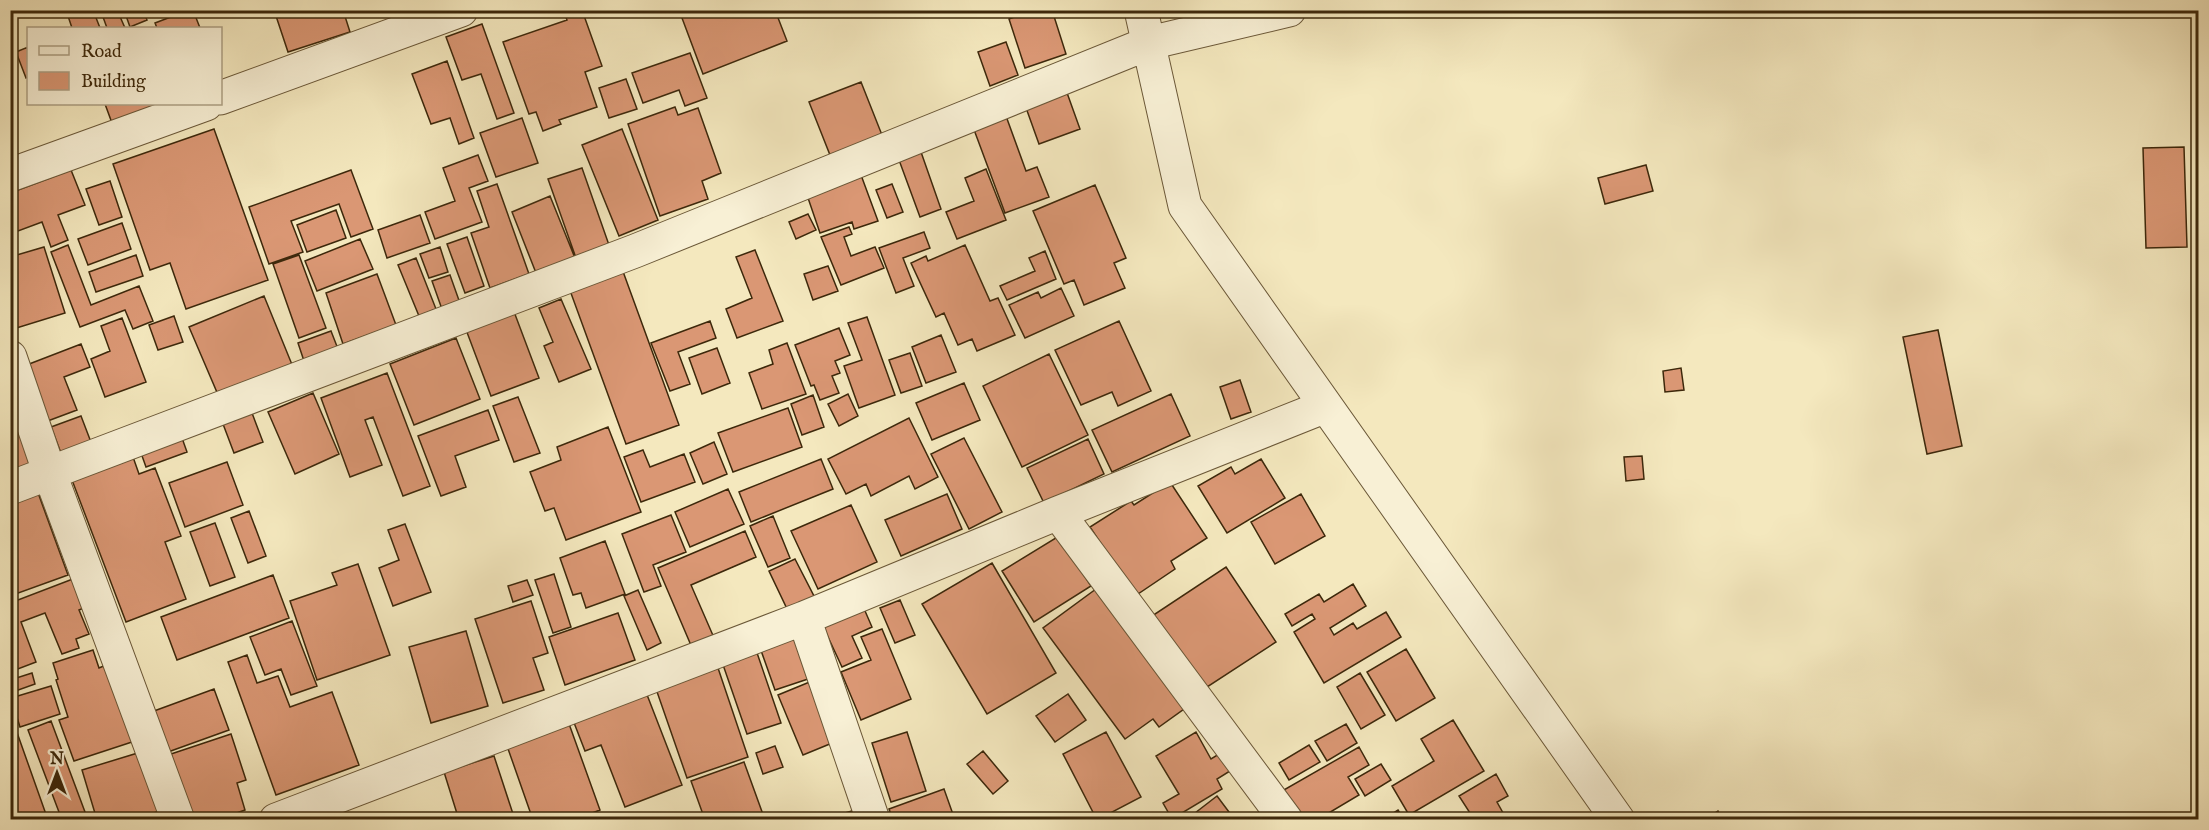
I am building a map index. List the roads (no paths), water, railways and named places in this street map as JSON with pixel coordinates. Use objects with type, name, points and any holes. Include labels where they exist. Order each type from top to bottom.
[{"type":"street","points":[[222,97],[461,10]]},
{"type":"street","points":[[1142,10],[1185,206],[1618,819]]},
{"type":"street","points":[[10,488],[635,251],[1149,43],[1289,10]]},
{"type":"street","points":[[10,175],[203,105]]},
{"type":"street","points":[[10,357],[50,474],[178,819]]},
{"type":"street","points":[[276,819],[804,618],[1326,406]]},
{"type":"street","points":[[1058,513],[1286,819]]},
{"type":"street","points":[[804,618],[873,819]]}]
